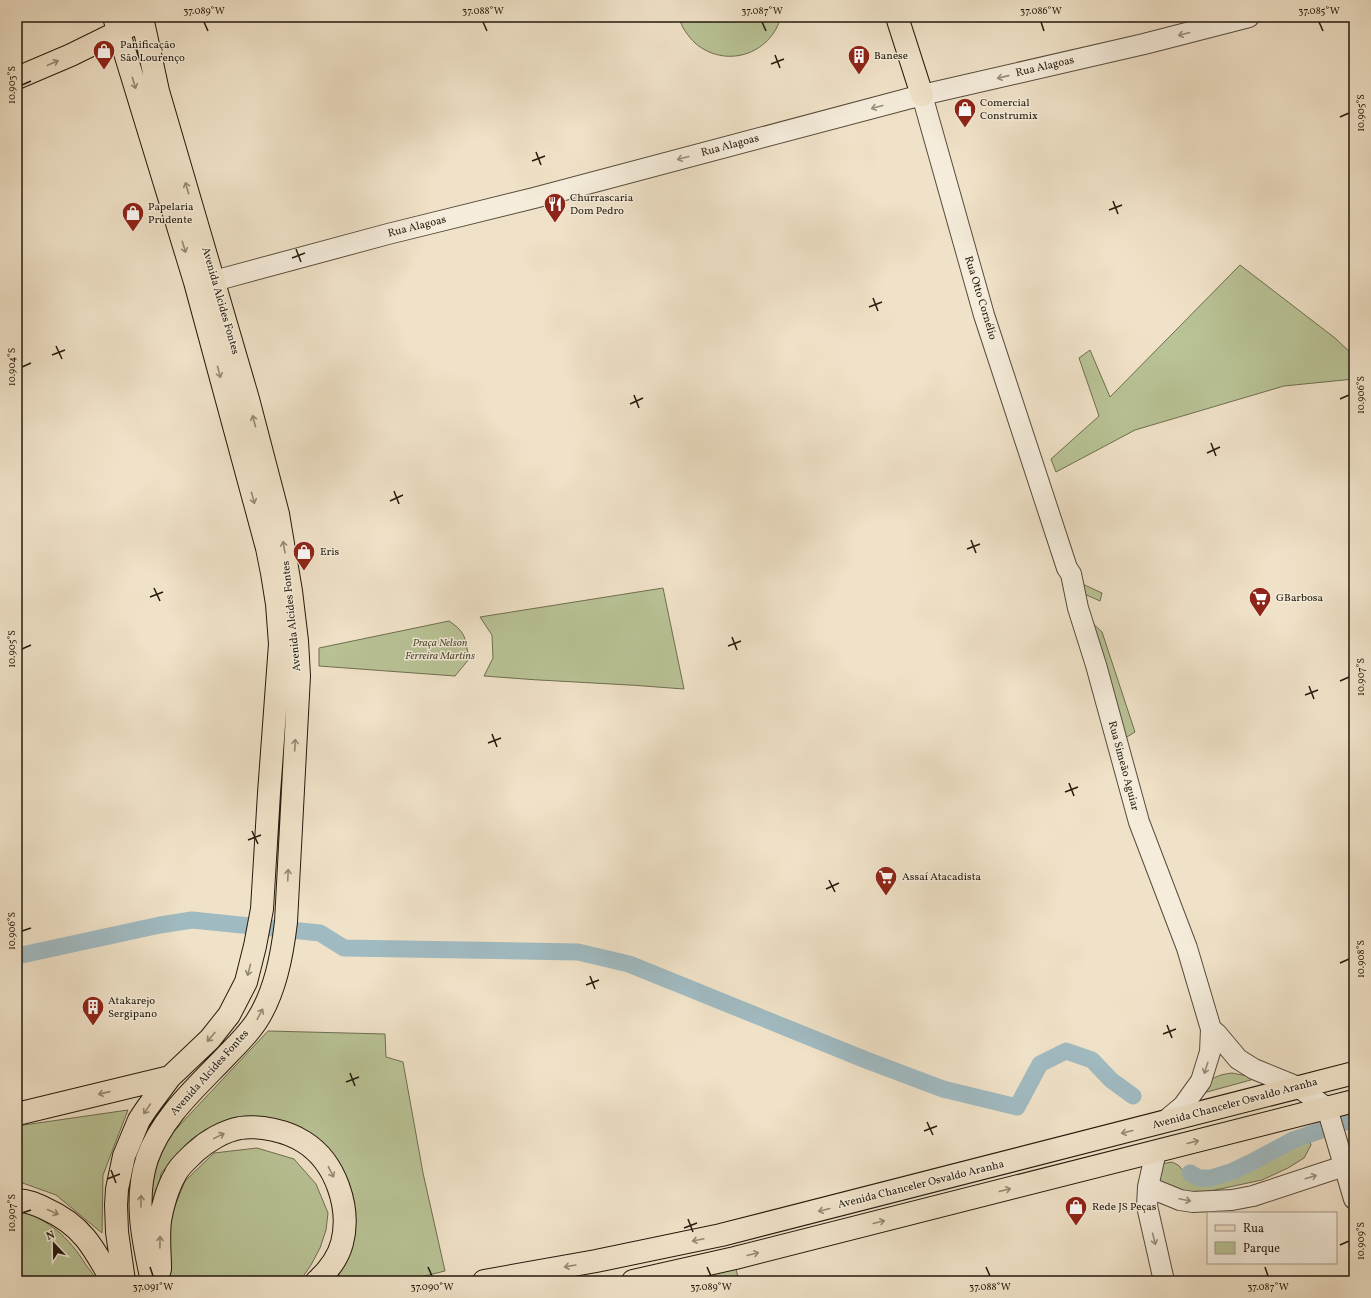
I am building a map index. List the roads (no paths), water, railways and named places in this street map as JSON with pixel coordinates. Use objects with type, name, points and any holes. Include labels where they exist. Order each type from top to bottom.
[{"type":"main road","points":[[897,17],[922,95]]},
{"type":"main road","points":[[17,78],[71,55],[117,24],[144,18]]},
{"type":"main road","name":"Avenida Alcides Fontes","points":[[144,18],[158,91],[248,399],[278,514],[292,591],[299,676],[286,922],[283,946],[275,978],[267,1000],[256,1022],[242,1040],[173,1113],[158,1133],[147,1159],[141,1184],[141,1225],[152,1281]]},
{"type":"main road","name":"Avenida Alcides Fontes","points":[[117,24],[195,282],[272,573],[277,604],[280,644],[268,793],[262,909],[255,946],[246,982],[229,1015],[210,1039],[170,1078],[139,1120],[124,1156],[117,1190],[116,1212],[116,1232],[124,1281]]},
{"type":"main road","name":"Avenida Chanceler Osvaldo Aranha","points":[[484,1281],[596,1261],[721,1235],[1354,1073]]},
{"type":"main road","points":[[17,1114],[170,1078]]},
{"type":"main road","points":[[633,1281],[735,1258],[1156,1151],[1329,1113],[1354,1101]]},
{"type":"main road","points":[[157,1281],[160,1269],[160,1221],[166,1198],[175,1174],[187,1159],[204,1144],[239,1128],[271,1129],[294,1136],[305,1142],[318,1153],[330,1170],[342,1199],[345,1219],[342,1244],[329,1270],[317,1281]]},
{"type":"main road","points":[[17,1200],[29,1201],[60,1215],[80,1231],[96,1252],[112,1281]]},
{"type":"street","name":"Rua Alagoas","points":[[214,281],[388,234],[534,198],[922,95],[1144,44],[1249,17]]},
{"type":"street","name":"Rua Otto Cornélio","points":[[922,95],[984,315],[1045,499]]},
{"type":"street","name":"Rua Simeão Aguiar","points":[[1045,499],[1067,568],[1071,574],[1078,608],[1096,666],[1137,815],[1187,948],[1211,1029]]},
{"type":"street","points":[[1211,1029],[1238,1059],[1254,1069],[1298,1087],[1329,1113],[1354,1199]]},
{"type":"street","points":[[1164,1122],[1183,1106],[1201,1081],[1210,1052],[1211,1029]]},
{"type":"street","points":[[1156,1151],[1148,1187],[1147,1206],[1164,1281]]},
{"type":"street","points":[[1148,1187],[1180,1200],[1193,1202],[1232,1200],[1253,1196],[1344,1166]]},
{"type":"waterway","points":[[17,956],[160,925],[192,920],[320,933],[344,948],[578,952],[629,964],[866,1060],[943,1089],[1017,1107],[1040,1064],[1066,1051],[1092,1060],[1111,1080],[1133,1096]]},
{"type":"waterway","points":[[1190,1173],[1199,1178],[1211,1178],[1233,1171],[1293,1140],[1354,1119]]},
{"type":"place","name":"Panificação São Lourenço","points":[[104,70]]},
{"type":"place","name":"Banese","points":[[859,76]]},
{"type":"place","name":"Comercial Construmix","points":[[965,128]]},
{"type":"place","name":"Churrascaria Dom Pedro","points":[[555,224]]},
{"type":"place","name":"Papelaria Prudente","points":[[133,232]]},
{"type":"place","name":"Eris","points":[[304,572]]},
{"type":"place","name":"GBarbosa","points":[[1260,618]]},
{"type":"place","name":"Assaí Atacadista","points":[[886,896]]},
{"type":"place","name":"Atakarejo Sergipano","points":[[93,1026]]},
{"type":"place","name":"Rede JS Peças","points":[[1076,1226]]},
{"type":"park label","name":"Praça Nelson Ferreira Martins","points":[[440,649]]}]
